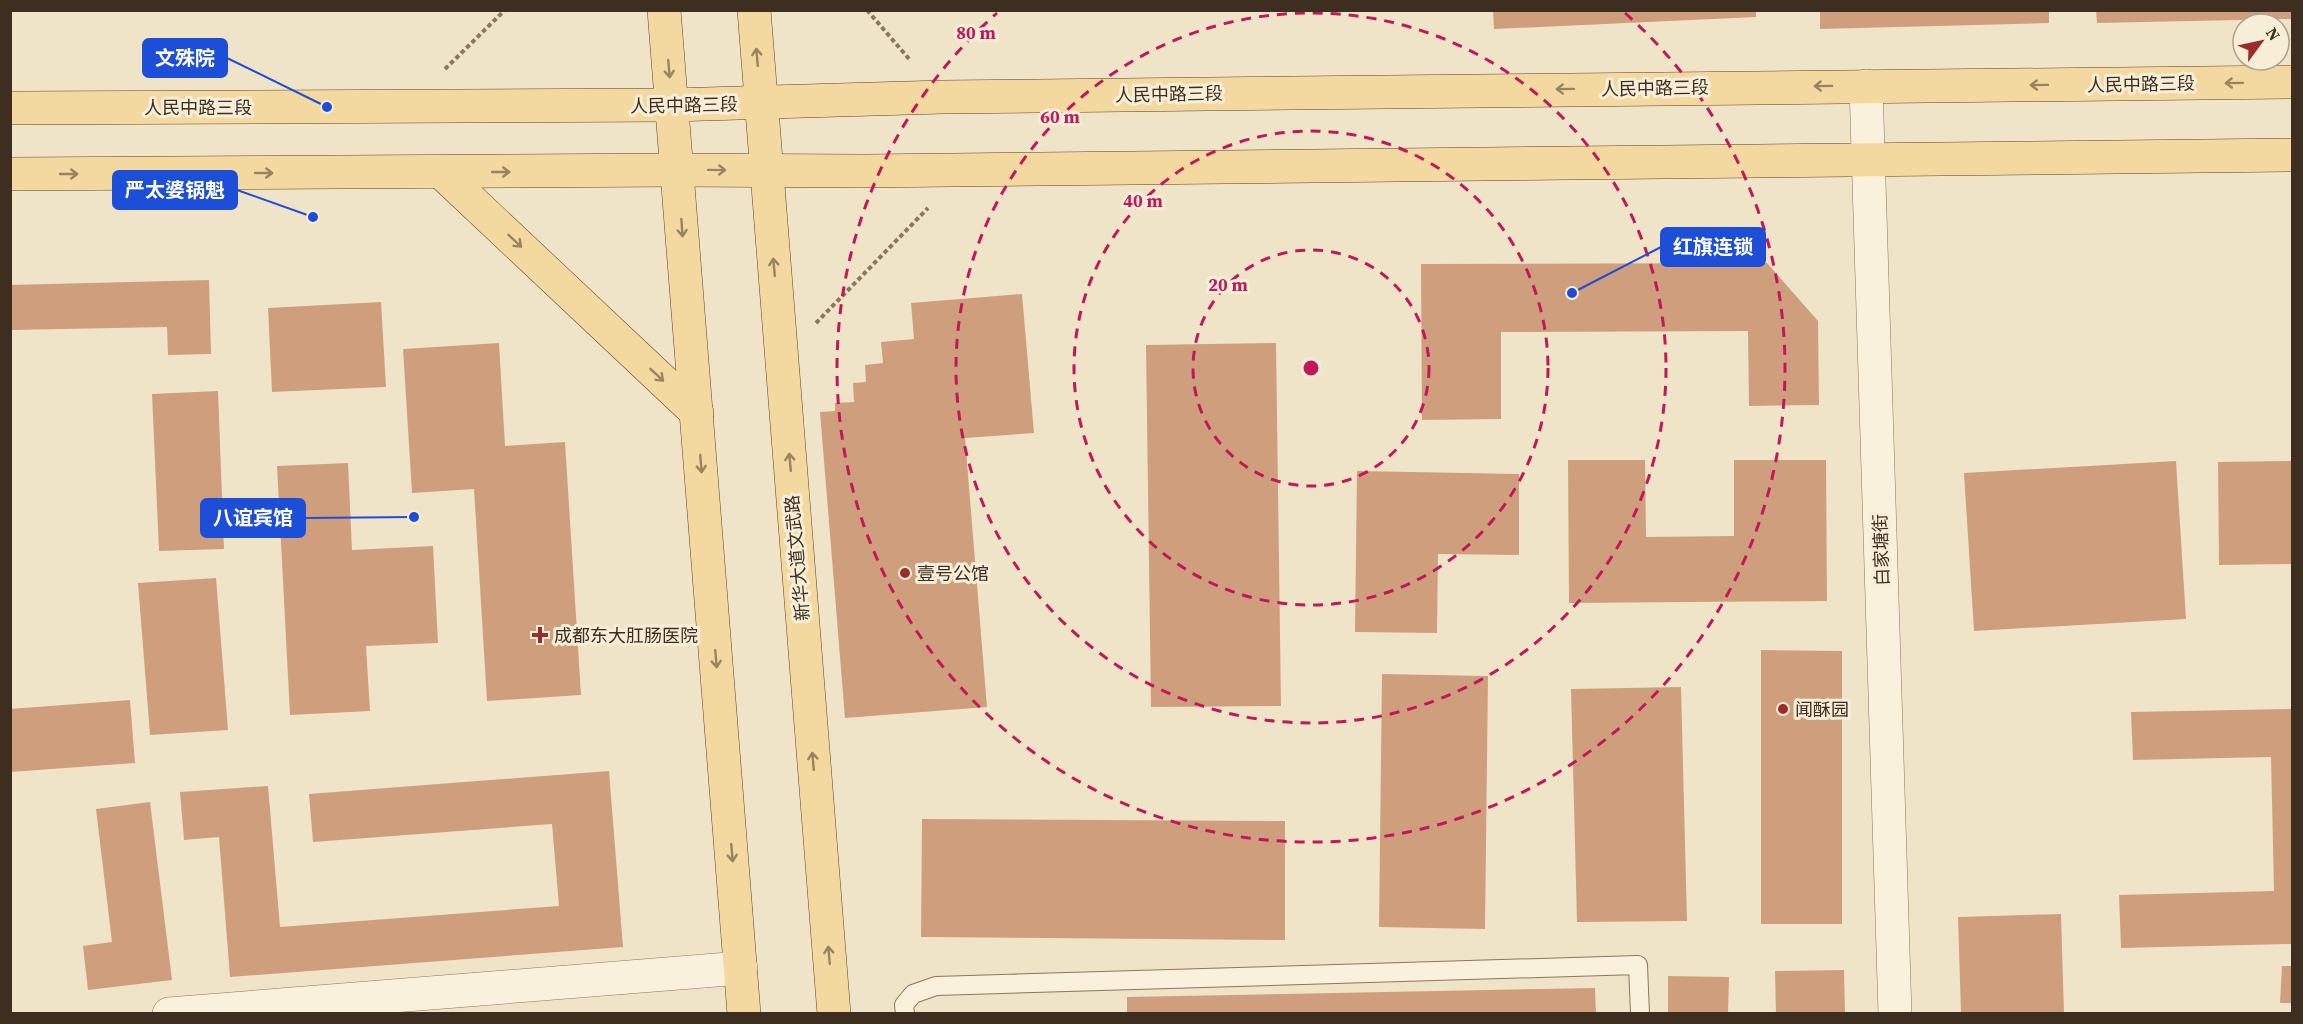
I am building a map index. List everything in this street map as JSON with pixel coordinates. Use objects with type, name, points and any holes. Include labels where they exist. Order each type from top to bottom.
[{"type":"main road","points":[[664,10],[744,1014]]},
{"type":"main road","name":"新华大道文武路","points":[[754,10],[834,1014]]},
{"type":"main road","name":"人民中路三段","points":[[10,108],[672,105],[942,97],[2292,82]]},
{"type":"main road","points":[[10,174],[966,170],[2292,155]]},
{"type":"main road","points":[[442,172],[697,413]]},
{"type":"street","name":"白家塘街","points":[[1866,86],[1895,1014]]},
{"type":"street","points":[[170,1014],[741,968]]},
{"type":"lane","points":[[905,1014],[904,1005],[913,994],[936,986],[1638,965],[1640,1014]]},
{"type":"path","points":[[406,107],[505,10]]},
{"type":"path","points":[[867,10],[942,97]]},
{"type":"path","points":[[781,358],[966,170]]},
{"type":"building","points":[[1493,10],[1756,10],[1756,17],[1494,29]]},
{"type":"building","points":[[1820,10],[2049,10],[2049,23],[1820,29]]},
{"type":"building","points":[[2096,10],[2292,10],[2292,19],[2291,12],[2231,12],[2231,20],[2097,23]]},
{"type":"building","points":[[1767,263],[1818,321],[1819,405],[1749,406],[1748,331],[1501,332],[1501,419],[1422,420],[1421,264]]},
{"type":"building","points":[[209,280],[211,354],[168,355],[167,327],[10,330],[10,285]]},
{"type":"building","name":"壹号公馆","points":[[1022,294],[1034,433],[965,438],[987,707],[845,718],[820,412],[835,411],[835,403],[854,402],[853,383],[866,382],[865,365],[883,363],[881,342],[914,339],[911,303]]},
{"type":"building","points":[[381,302],[386,387],[272,392],[268,308]]},
{"type":"building","name":"成都东大肛肠医院","points":[[499,343],[505,446],[565,442],[581,695],[487,701],[474,489],[412,493],[403,349]]},
{"type":"building","points":[[1276,343],[1281,706],[1151,707],[1146,345]]},
{"type":"building","points":[[218,391],[224,549],[159,551],[152,394]]},
{"type":"building","points":[[1568,460],[1645,460],[1646,537],[1734,536],[1734,460],[1826,460],[1827,601],[1569,603]]},
{"type":"building","points":[[2176,461],[2186,619],[1974,631],[1964,473]]},
{"type":"building","points":[[2292,461],[2292,564],[2219,565],[2218,462]]},
{"type":"building","points":[[348,463],[352,550],[433,546],[438,643],[366,646],[370,711],[290,715],[277,466]]},
{"type":"building","points":[[1357,471],[1519,474],[1519,555],[1438,554],[1437,633],[1355,632]]},
{"type":"building","points":[[216,578],[228,730],[150,735],[138,583]]},
{"type":"building","points":[[1761,650],[1842,651],[1842,924],[1761,924]]},
{"type":"building","points":[[1382,674],[1488,676],[1485,929],[1379,927]]},
{"type":"building","points":[[1681,687],[1687,921],[1577,922],[1571,689]]},
{"type":"building","points":[[130,700],[135,763],[10,772],[10,709]]},
{"type":"building","points":[[2292,709],[2292,944],[2121,948],[2119,895],[2274,891],[2271,757],[2133,760],[2131,712]]},
{"type":"building","points":[[609,771],[623,947],[230,977],[219,837],[184,840],[180,792],[268,786],[280,927],[559,906],[552,824],[313,842],[309,794]]},
{"type":"building","points":[[150,802],[172,980],[88,990],[83,946],[112,942],[96,809]]},
{"type":"building","points":[[922,819],[1285,821],[1285,940],[921,937]]},
{"type":"building","points":[[2061,914],[2064,1014],[1961,1014],[1958,917]]},
{"type":"building","points":[[2282,966],[2292,966],[2292,1003],[2280,1003]]},
{"type":"building","points":[[1844,970],[1845,1014],[1776,1014],[1775,971]]},
{"type":"building","points":[[1668,976],[1729,977],[1728,1014],[1668,1014]]},
{"type":"building","points":[[1595,988],[1596,1014],[1127,1014],[1127,997]]},
{"type":"place","name":"文殊院","points":[[327,107]]},
{"type":"place","name":"严太婆锅魁","points":[[313,217]]},
{"type":"place","name":"红旗连锁","points":[[1572,293]]},
{"type":"place","name":"八谊宾馆","points":[[414,517]]},
{"type":"place","name":"壹号公馆","points":[[905,573]]},
{"type":"place","name":"成都东大肛肠医院","points":[[540,635]]},
{"type":"place","name":"闻酥园","points":[[1783,709]]}]
